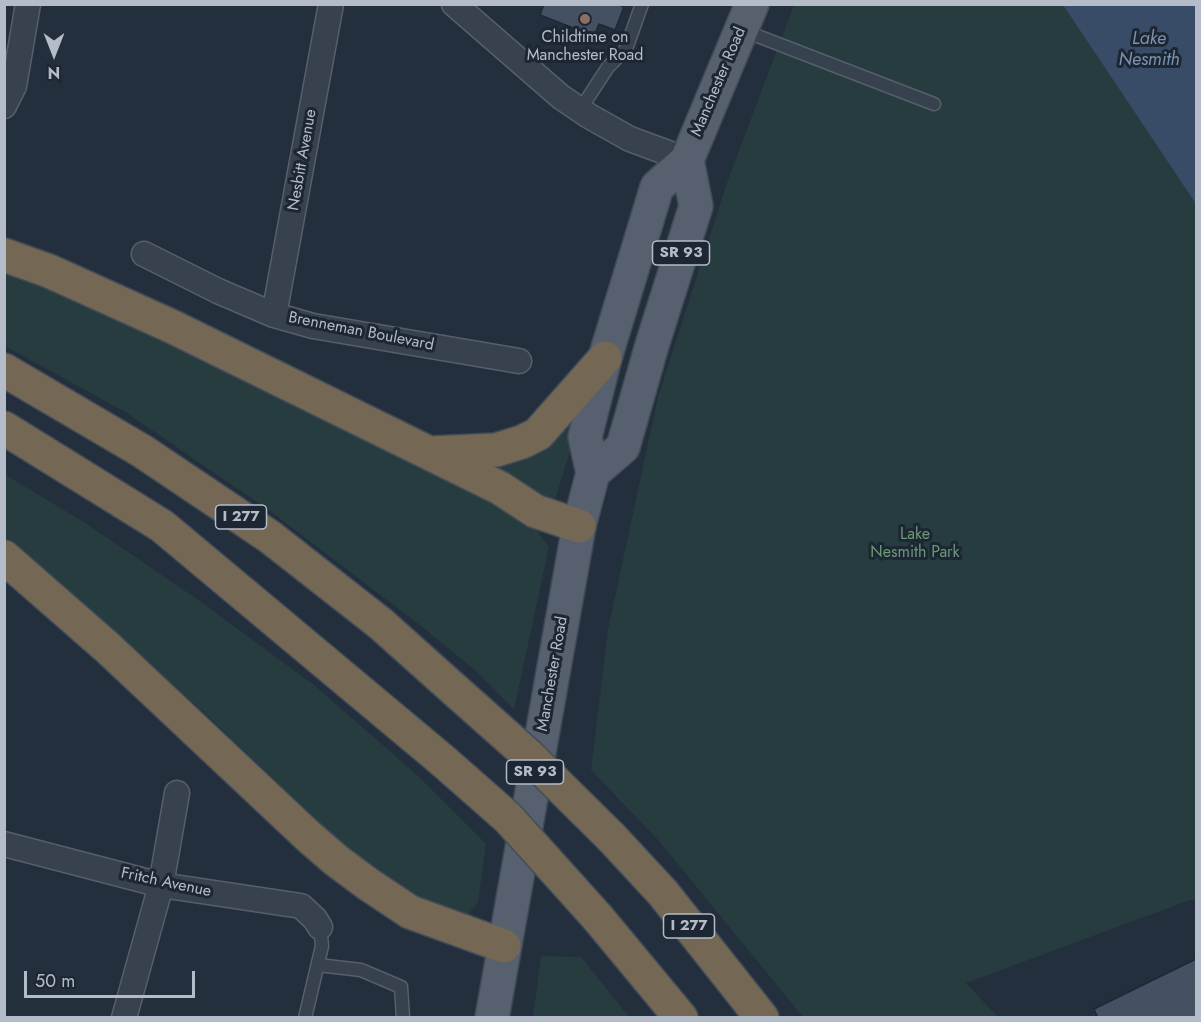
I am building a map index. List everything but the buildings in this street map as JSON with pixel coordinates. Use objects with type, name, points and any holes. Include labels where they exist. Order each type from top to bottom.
[{"type":"highway","points":[[4,255],[49,271],[173,327],[500,488],[535,511],[579,526]]},
{"type":"highway","points":[[429,453],[496,450],[538,434],[605,358]]},
{"type":"highway","name":"I 277","points":[[4,370],[142,451],[270,537],[381,624],[528,755],[612,838],[663,893],[762,1017]]},
{"type":"highway","points":[[4,428],[162,526],[442,760],[508,818],[598,918],[681,1017]]},
{"type":"highway","points":[[4,557],[108,648],[337,861],[410,912],[504,946]]},
{"type":"main road","name":"Manchester Road","points":[[492,1017],[579,526],[593,473],[585,437],[605,358],[657,187],[687,160],[747,17]]},
{"type":"main road","name":"SR 93","points":[[593,473],[623,447],[655,335],[696,206],[687,160]]},
{"type":"street","points":[[4,106],[14,86],[28,4]]},
{"type":"street","name":"Nesbitt Avenue","points":[[274,315],[331,4]]},
{"type":"street","points":[[454,4],[561,97],[580,110],[630,140],[687,160]]},
{"type":"street","name":"Brenneman Boulevard","points":[[144,254],[218,291],[274,315],[313,326],[519,361]]},
{"type":"street","points":[[124,1017],[161,885],[177,793]]},
{"type":"street","name":"Fritch Avenue","points":[[4,844],[161,885],[301,906],[320,927]]},
{"type":"lane","points":[[580,110],[608,67],[626,49],[642,4]]},
{"type":"lane","points":[[747,17],[934,104]]},
{"type":"lane","points":[[305,1017],[322,946],[320,927]]},
{"type":"lane","points":[[318,964],[361,970],[401,987],[403,1017]]},
{"type":"green space","name":"Lake Nesmith Park","points":[[794,5],[1063,5],[1196,204],[1196,901],[1190,900],[966,983],[998,1017],[803,1017],[659,841],[591,770],[608,629],[658,397],[728,180]]},
{"type":"green space","points":[[5,273],[189,348],[522,512],[549,547],[514,710],[476,671],[425,629],[270,511],[127,413],[5,346]]},
{"type":"green space","points":[[579,422],[554,503],[483,470],[559,431]]},
{"type":"green space","points":[[4,474],[87,524],[197,599],[314,685],[416,774],[486,844],[478,902],[467,916],[441,912],[340,843],[207,715],[5,539]]},
{"type":"green space","points":[[541,956],[581,957],[629,1017],[533,1017]]},
{"type":"water","name":"Lake Nesmith","points":[[1063,5],[1196,5],[1196,204]]},
{"type":"place","name":"Childtime on Manchester Road","points":[[585,19]]}]
